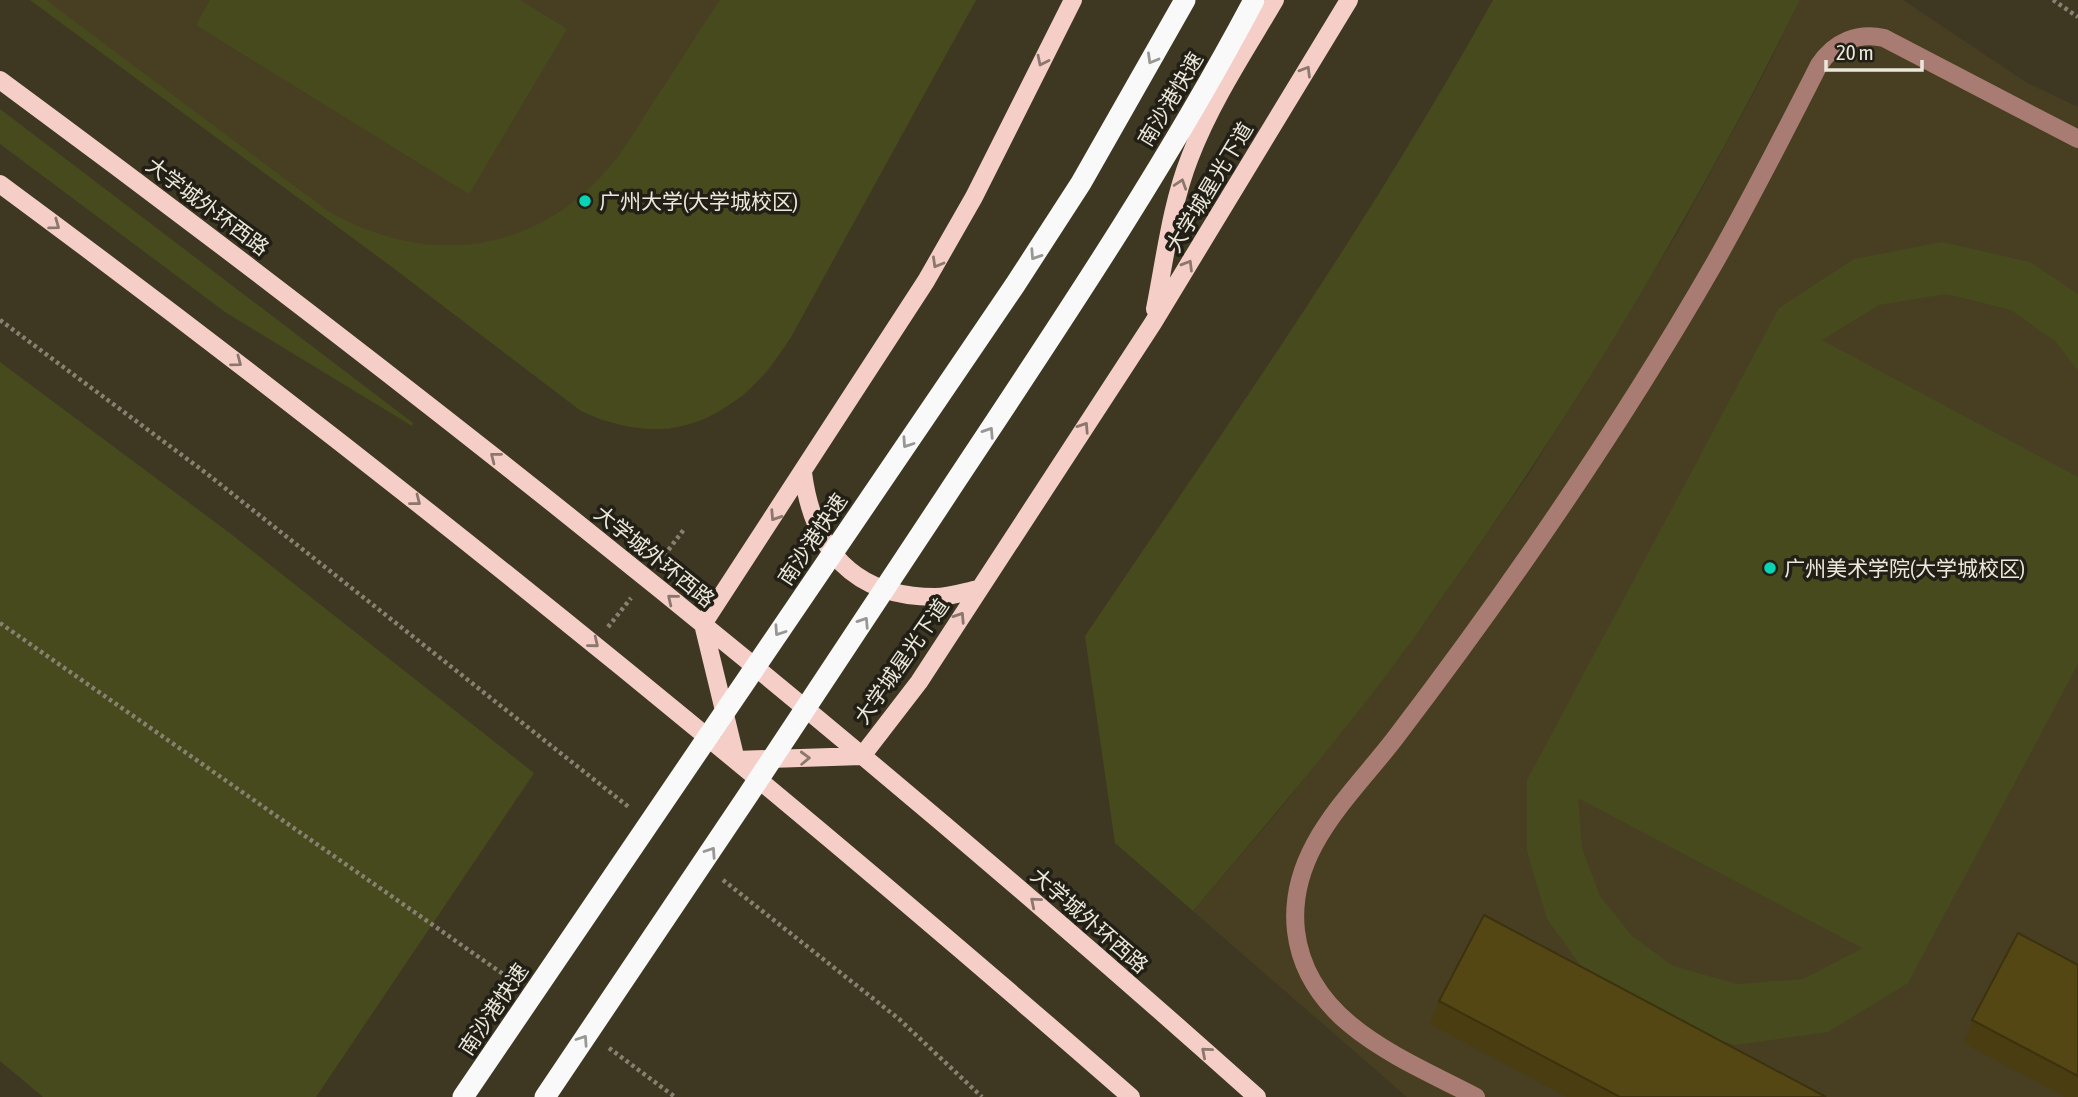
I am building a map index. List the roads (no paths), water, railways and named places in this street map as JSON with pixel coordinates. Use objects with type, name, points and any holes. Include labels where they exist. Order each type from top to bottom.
[{"type":"highway","name":"南沙港快速","points":[[463,1097],[1015,285],[1081,183],[1185,0]]},
{"type":"highway","name":"南沙港快速","points":[[545,1097],[739,810],[1096,267],[1219,67],[1254,0]]},
{"type":"main road","points":[[736,760],[703,624],[926,281],[974,197],[1073,0]]},
{"type":"main road","points":[[1153,323],[1177,196],[1189,158],[1205,121],[1275,0]]},
{"type":"main road","name":"大学城星光下道","points":[[736,760],[862,756],[919,682],[1153,323],[1349,0]]},
{"type":"main road","name":"大学城外环西路","points":[[0,80],[333,329],[703,624],[1072,934],[1257,1097]]},
{"type":"main road","points":[[0,184],[281,396],[556,613],[736,760],[1131,1097]]},
{"type":"main road","points":[[803,473],[812,519],[823,541],[839,562],[871,583],[905,595],[937,597],[978,589]]},
{"type":"lane","points":[[1476,1097],[1370,1040],[1339,1015],[1315,984],[1304,962],[1296,931],[1296,905],[1304,863],[1325,825],[1431,691],[1561,509],[1628,407],[1713,264],[1819,65],[1832,50],[1857,37],[1877,36],[1892,41],[2078,139]]},
{"type":"place","name":"广州大学(大学城校区)","points":[[585,201]]},
{"type":"place","name":"广州美术学院(大学城校区)","points":[[1770,568]]}]
